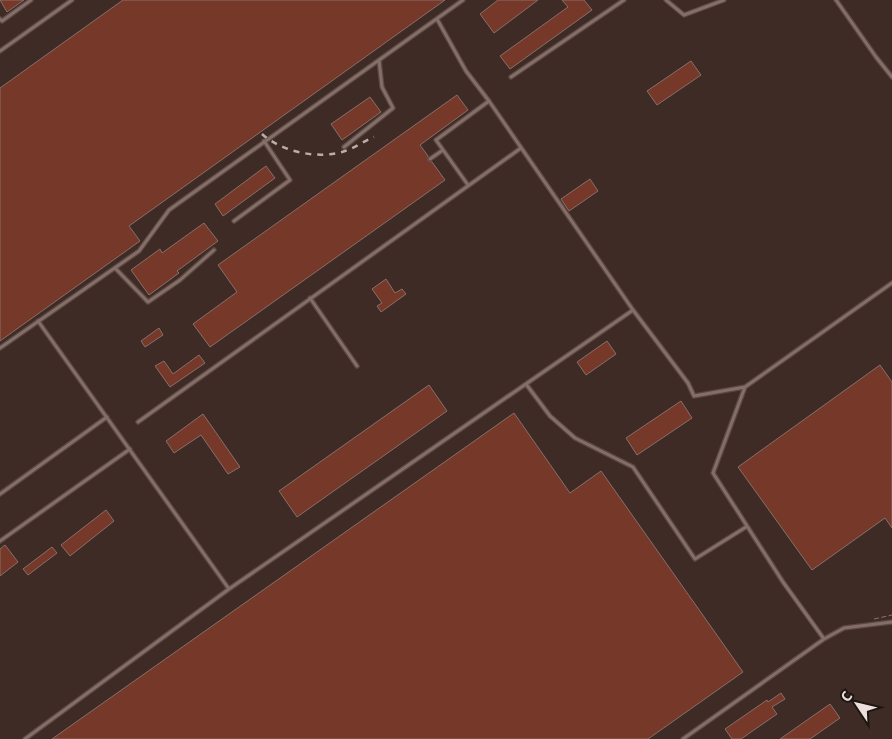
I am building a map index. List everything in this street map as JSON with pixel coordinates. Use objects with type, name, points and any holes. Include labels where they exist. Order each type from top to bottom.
[{"type":"lane","points":[[0,20],[2,21],[31,0]]},
{"type":"lane","points":[[0,51],[72,0]]},
{"type":"lane","points":[[0,348],[139,251],[169,210],[463,0]]},
{"type":"lane","points":[[510,77],[624,0]]},
{"type":"lane","points":[[666,0],[684,15],[724,0]]},
{"type":"lane","points":[[836,0],[876,57],[892,76]]},
{"type":"lane","points":[[437,19],[466,72],[490,101],[633,310],[688,383],[694,396],[745,387],[892,283]]},
{"type":"lane","points":[[344,147],[393,108],[382,87],[379,59]]},
{"type":"lane","points":[[468,185],[436,140],[490,101]]},
{"type":"lane","points":[[234,221],[290,180],[264,141]]},
{"type":"lane","points":[[138,422],[521,148]]},
{"type":"lane","points":[[430,159],[443,150]]},
{"type":"lane","points":[[115,268],[148,302],[180,280],[214,250]]},
{"type":"lane","points":[[310,298],[357,366]]},
{"type":"lane","points":[[25,739],[229,589],[633,310]]},
{"type":"lane","points":[[38,321],[229,589]]},
{"type":"lane","points":[[526,384],[550,416],[575,438],[633,467],[695,559],[746,528]]},
{"type":"lane","points":[[745,387],[713,473],[746,528],[824,639]]},
{"type":"lane","points":[[0,494],[107,417]]},
{"type":"lane","points":[[0,541],[130,449]]},
{"type":"lane","points":[[683,739],[824,639],[844,628],[892,622]]},
{"type":"building","points":[[0,0],[24,0],[7,12]]},
{"type":"building","points":[[123,0],[445,0],[129,226],[140,241],[0,341],[0,88]]},
{"type":"building","points":[[498,0],[538,0],[494,33],[480,14]]},
{"type":"building","points":[[562,0],[584,0],[592,10],[510,69],[500,56],[568,7]]},
{"type":"building","points":[[691,61],[701,75],[657,105],[647,91]]},
{"type":"building","points":[[457,95],[468,110],[420,145],[428,156],[428,161],[432,162],[445,180],[210,347],[193,324],[237,292],[218,265]]},
{"type":"building","points":[[370,97],[381,112],[342,140],[331,124]]},
{"type":"building","points":[[266,166],[275,178],[223,216],[215,204]]},
{"type":"building","points":[[590,179],[598,191],[569,211],[561,199]]},
{"type":"building","points":[[204,223],[218,241],[177,271],[179,273],[149,295],[131,270],[160,249],[162,253]]},
{"type":"building","points":[[386,279],[395,293],[402,289],[406,294],[381,312],[377,306],[382,303],[372,289]]},
{"type":"building","points":[[159,328],[163,335],[145,347],[141,341]]},
{"type":"building","points":[[607,341],[616,354],[586,375],[577,362]]},
{"type":"building","points":[[199,355],[205,363],[170,387],[155,366],[164,361],[173,374]]},
{"type":"building","points":[[880,365],[892,382],[892,528],[885,518],[812,570],[738,467]]},
{"type":"building","points":[[429,385],[447,411],[297,517],[279,491]]},
{"type":"building","points":[[681,401],[692,418],[637,455],[626,438]]},
{"type":"building","points":[[514,413],[570,493],[601,471],[743,672],[648,739],[52,739]]},
{"type":"building","points":[[203,414],[240,467],[228,474],[201,435],[174,453],[166,441]]},
{"type":"building","points":[[106,510],[114,521],[70,556],[61,545]]},
{"type":"building","points":[[5,545],[18,562],[0,576],[0,549]]},
{"type":"building","points":[[52,547],[57,553],[28,575],[23,569]]},
{"type":"building","points":[[781,693],[785,699],[772,707],[777,714],[741,739],[732,739],[725,729],[767,700],[768,702]]},
{"type":"building","points":[[830,704],[840,718],[810,739],[780,739]]},
{"type":"railway","points":[[262,134],[279,145],[290,149],[322,155],[346,151],[374,137]]}]
